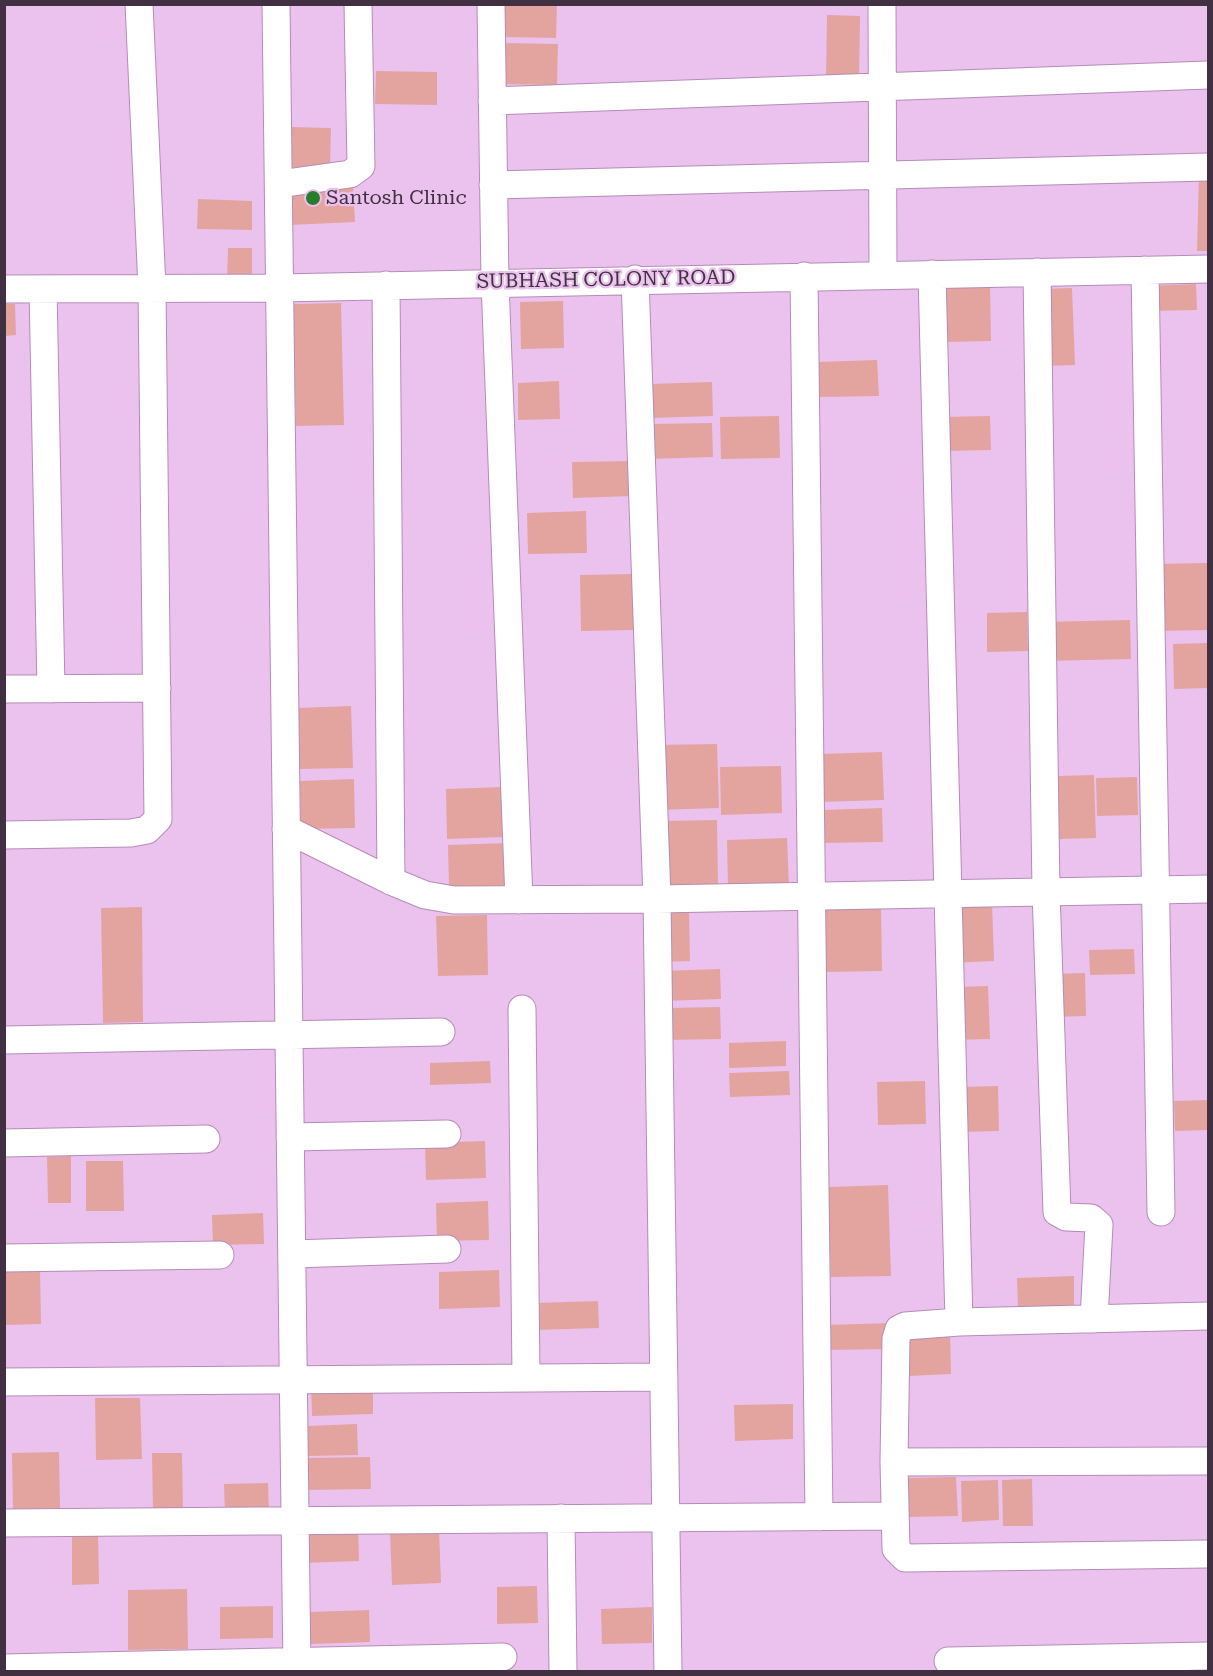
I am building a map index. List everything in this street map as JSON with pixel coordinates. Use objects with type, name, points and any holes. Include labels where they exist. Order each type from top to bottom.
[{"type":"street","points":[[4,835],[131,833],[147,830],[158,819],[152,288],[139,4]]},
{"type":"street","points":[[276,4],[297,1666]]},
{"type":"street","points":[[279,184],[350,174],[361,166],[358,4]]},
{"type":"street","points":[[491,4],[495,282],[519,900]]},
{"type":"street","points":[[882,4],[883,274]]},
{"type":"street","points":[[492,101],[1209,75]]},
{"type":"street","points":[[494,185],[1209,167]]},
{"type":"street","name":"SUBHASH COLONY ROAD","points":[[4,289],[280,288],[1209,269]]},
{"type":"street","points":[[1145,270],[1161,1212]]},
{"type":"street","points":[[1037,272],[1046,891],[1057,1212],[1066,1217],[1091,1218],[1099,1225],[1094,1319]]},
{"type":"street","points":[[932,274],[959,1322]]},
{"type":"street","points":[[804,276],[819,1517]]},
{"type":"street","points":[[635,279],[657,899],[668,1671]]},
{"type":"street","points":[[386,285],[391,881]]},
{"type":"street","points":[[43,289],[51,688]]},
{"type":"street","points":[[4,689],[157,688]]},
{"type":"street","points":[[286,829],[391,881],[425,895],[454,900],[657,899],[1209,889]]},
{"type":"street","points":[[522,1009],[526,1376]]},
{"type":"street","points":[[4,1041],[441,1032]]},
{"type":"street","points":[[290,1137],[447,1134]]},
{"type":"street","points":[[4,1143],[206,1139]]},
{"type":"street","points":[[293,1254],[447,1249]]},
{"type":"street","points":[[4,1258],[220,1255]]},
{"type":"street","points":[[1209,1316],[959,1322],[913,1324],[899,1329],[896,1339],[894,1462],[896,1549],[905,1558],[1209,1554]]},
{"type":"street","points":[[4,1382],[526,1376],[664,1377]]},
{"type":"street","points":[[894,1462],[1209,1461]]},
{"type":"street","points":[[4,1523],[894,1516]]},
{"type":"street","points":[[561,1518],[563,1671]]},
{"type":"street","points":[[948,1661],[1209,1656]]},
{"type":"street","points":[[4,1668],[297,1666],[503,1657]]},
{"type":"building","points":[[503,4],[557,4],[556,38],[502,37]]},
{"type":"building","points":[[827,15],[860,16],[859,80],[826,79]]},
{"type":"building","points":[[501,43],[558,44],[557,85],[500,84]]},
{"type":"building","points":[[376,71],[437,72],[437,105],[375,104]]},
{"type":"building","points":[[291,127],[331,128],[330,168],[290,167]]},
{"type":"building","points":[[1199,173],[1208,173],[1208,251],[1197,251]]},
{"type":"building","points":[[353,188],[355,222],[290,225],[289,191]]},
{"type":"building","points":[[198,199],[252,201],[252,230],[197,229]]},
{"type":"building","points":[[228,248],[252,248],[252,282],[227,281]]},
{"type":"building","points":[[1196,284],[1197,310],[1149,311],[1148,286]]},
{"type":"building","points":[[990,286],[991,341],[947,342],[945,287]]},
{"type":"building","points":[[1072,288],[1075,365],[1043,366],[1041,289]]},
{"type":"building","points":[[563,301],[564,348],[521,349],[520,302]]},
{"type":"building","points":[[341,303],[344,425],[296,426],[293,304]]},
{"type":"building","points":[[4,304],[15,304],[16,335],[4,336]]},
{"type":"building","points":[[877,360],[879,396],[819,397],[818,362]]},
{"type":"building","points":[[559,381],[560,419],[518,420],[518,383]]},
{"type":"building","points":[[712,382],[713,416],[651,418],[650,384]]},
{"type":"building","points":[[779,416],[780,458],[721,459],[720,417]]},
{"type":"building","points":[[990,416],[991,450],[943,451],[942,417]]},
{"type":"building","points":[[712,423],[713,457],[649,459],[648,424]]},
{"type":"building","points":[[632,461],[633,496],[573,498],[572,462]]},
{"type":"building","points":[[586,511],[587,553],[528,554],[527,513]]},
{"type":"building","points":[[1208,563],[1208,630],[1155,631],[1154,564]]},
{"type":"building","points":[[633,574],[634,630],[581,631],[580,575]]},
{"type":"building","points":[[1027,612],[1028,651],[987,652],[987,613]]},
{"type":"building","points":[[1130,620],[1131,659],[1043,661],[1042,622]]},
{"type":"building","points":[[1208,643],[1208,688],[1174,689],[1173,644]]},
{"type":"building","points":[[351,706],[353,768],[299,769],[297,708]]},
{"type":"building","points":[[717,744],[719,808],[657,810],[655,745]]},
{"type":"building","points":[[882,752],[884,800],[820,802],[819,754]]},
{"type":"building","points":[[781,766],[782,813],[721,815],[720,767]]},
{"type":"building","points":[[1094,775],[1096,838],[1059,839],[1058,776]]},
{"type":"building","points":[[1137,777],[1138,815],[1097,816],[1096,778]]},
{"type":"building","points":[[354,779],[355,828],[301,829],[300,781]]},
{"type":"building","points":[[503,787],[504,837],[447,839],[446,789]]},
{"type":"building","points":[[882,808],[883,842],[821,843],[821,810]]},
{"type":"building","points":[[717,820],[718,885],[662,887],[660,821]]},
{"type":"building","points":[[787,838],[789,888],[728,889],[727,840]]},
{"type":"building","points":[[508,843],[509,886],[449,888],[448,845]]},
{"type":"building","points":[[992,903],[994,961],[950,963],[949,904]]},
{"type":"building","points":[[142,907],[143,1022],[103,1023],[101,908]]},
{"type":"building","points":[[881,907],[882,971],[823,972],[822,908]]},
{"type":"building","points":[[689,910],[690,961],[660,962],[658,911]]},
{"type":"building","points":[[487,915],[488,975],[438,976],[436,916]]},
{"type":"building","points":[[1134,949],[1135,974],[1090,975],[1089,950]]},
{"type":"building","points":[[720,969],[721,999],[662,1001],[661,971]]},
{"type":"building","points":[[1085,973],[1086,1016],[1053,1017],[1051,974]]},
{"type":"building","points":[[988,986],[990,1039],[953,1040],[951,987]]},
{"type":"building","points":[[720,1007],[721,1039],[666,1040],[665,1008]]},
{"type":"building","points":[[786,1041],[786,1066],[729,1068],[729,1043]]},
{"type":"building","points":[[490,1061],[491,1083],[430,1085],[430,1063]]},
{"type":"building","points":[[789,1071],[790,1095],[730,1097],[729,1073]]},
{"type":"building","points":[[925,1081],[926,1124],[878,1125],[877,1082]]},
{"type":"building","points":[[998,1086],[999,1131],[960,1132],[959,1087]]},
{"type":"building","points":[[1208,1100],[1208,1130],[1175,1131],[1174,1101]]},
{"type":"building","points":[[485,1141],[486,1178],[426,1180],[425,1143]]},
{"type":"building","points":[[71,1156],[71,1203],[48,1203],[47,1157]]},
{"type":"building","points":[[86,1161],[123,1161],[124,1211],[86,1211]]},
{"type":"building","points":[[888,1185],[891,1276],[831,1277],[828,1187]]},
{"type":"building","points":[[488,1201],[489,1240],[437,1241],[436,1203]]},
{"type":"building","points":[[263,1213],[264,1244],[213,1245],[212,1215]]},
{"type":"building","points":[[4,1268],[40,1268],[41,1324],[4,1325]]},
{"type":"building","points":[[499,1270],[500,1307],[439,1309],[439,1272]]},
{"type":"building","points":[[1074,1276],[1074,1308],[1018,1309],[1017,1278]]},
{"type":"building","points":[[598,1301],[599,1328],[536,1330],[535,1303]]},
{"type":"building","points":[[892,1323],[892,1349],[825,1350],[825,1325]]},
{"type":"building","points":[[950,1332],[951,1374],[908,1376],[907,1334]]},
{"type":"building","points":[[373,1387],[373,1414],[312,1416],[311,1388]]},
{"type":"building","points":[[95,1398],[140,1398],[142,1459],[96,1460]]},
{"type":"building","points":[[793,1404],[793,1439],[735,1441],[734,1405]]},
{"type":"building","points":[[357,1424],[358,1455],[308,1456],[308,1426]]},
{"type":"building","points":[[59,1452],[60,1508],[13,1509],[12,1453]]},
{"type":"building","points":[[152,1453],[182,1453],[183,1512],[153,1512]]},
{"type":"building","points":[[370,1457],[371,1489],[306,1490],[305,1458]]},
{"type":"building","points":[[956,1477],[958,1516],[906,1517],[905,1478]]},
{"type":"building","points":[[1032,1479],[1033,1526],[1003,1526],[1002,1480]]},
{"type":"building","points":[[998,1480],[999,1520],[962,1522],[961,1481]]},
{"type":"building","points":[[268,1483],[269,1515],[225,1516],[224,1484]]},
{"type":"building","points":[[358,1524],[359,1561],[302,1563],[301,1526]]},
{"type":"building","points":[[439,1529],[441,1583],[392,1585],[390,1531]]},
{"type":"building","points":[[72,1532],[98,1532],[99,1584],[72,1585]]},
{"type":"building","points":[[537,1586],[538,1623],[497,1624],[497,1587]]},
{"type":"building","points":[[187,1589],[188,1649],[128,1650],[128,1590]]},
{"type":"building","points":[[273,1606],[273,1638],[220,1639],[220,1607]]},
{"type":"building","points":[[652,1607],[652,1643],[602,1644],[601,1609]]},
{"type":"building","points":[[369,1610],[370,1642],[311,1644],[310,1612]]},
{"type":"building","points":[[1205,1666],[1206,1672],[1175,1672],[1175,1667]]},
{"type":"place","name":"Santosh Clinic","points":[[313,198]]}]
